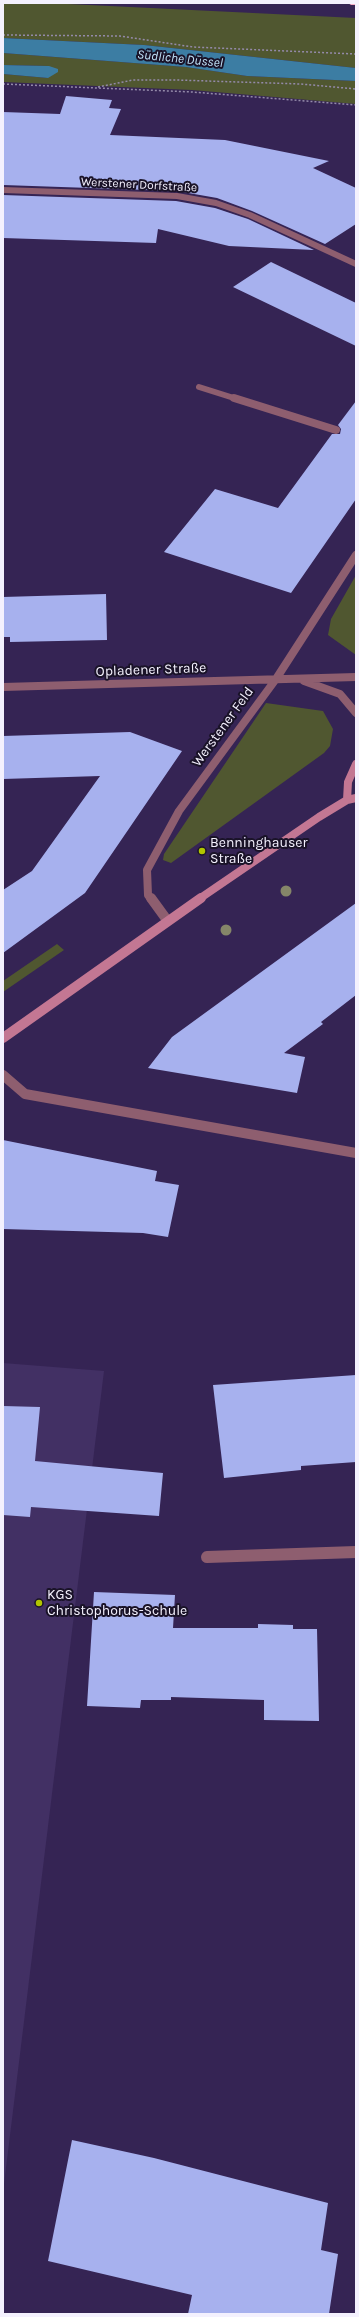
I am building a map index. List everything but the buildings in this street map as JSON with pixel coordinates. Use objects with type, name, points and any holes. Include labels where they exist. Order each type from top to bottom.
[{"type":"highway","points":[[351,3],[356,3]]},
{"type":"main road","points":[[3,1038],[167,920],[352,799],[348,782],[355,763]]},
{"type":"street","name":"Werstener Dorfstraße","points":[[3,190],[177,196],[201,200],[250,215],[356,264]]},
{"type":"street","points":[[199,387],[336,430]]},
{"type":"street","name":"Werstener Feld","points":[[167,920],[148,895],[147,870],[179,811],[276,679],[356,555]]},
{"type":"street","name":"Opladener Straße","points":[[3,687],[276,679],[300,680],[356,677]]},
{"type":"street","name":"Opladener Straße","points":[[300,680],[340,694],[356,713]]},
{"type":"street","points":[[3,1076],[25,1094],[356,1153]]},
{"type":"street","points":[[207,1558],[356,1552]]},
{"type":"path","points":[[3,35],[120,36],[192,47],[356,54]]},
{"type":"path","points":[[93,88],[133,80],[176,80],[301,84],[356,89]]},
{"type":"path","points":[[3,84],[192,92],[356,106]]},
{"type":"shaded area","name":"KGS Christophorus-Schule","points":[[3,1363],[104,1371],[3,2192]]},
{"type":"green space","points":[[3,3],[48,3],[356,18],[356,68],[144,45],[3,38]]},
{"type":"green space","points":[[3,53],[186,67],[247,76],[356,81],[356,104],[192,90],[3,82],[3,74],[48,78],[49,66],[3,65]]},
{"type":"green space","points":[[356,575],[356,655],[328,635],[331,619]]},
{"type":"green space","points":[[266,703],[323,711],[333,729],[330,746],[324,753],[171,863],[163,860],[164,854]]},
{"type":"green space","points":[[57,944],[64,950],[3,992],[3,981]]},
{"type":"water","name":"Südliche Düssel","points":[[3,38],[144,45],[356,68],[356,81],[247,76],[186,67],[3,53]]},
{"type":"water","points":[[3,65],[49,66],[58,69],[58,72],[48,78],[3,74]]},
{"type":"place","name":"Benninghauser Straße","points":[[202,851]]},
{"type":"place","name":"KGS Christophorus-Schule","points":[[39,1603]]}]
